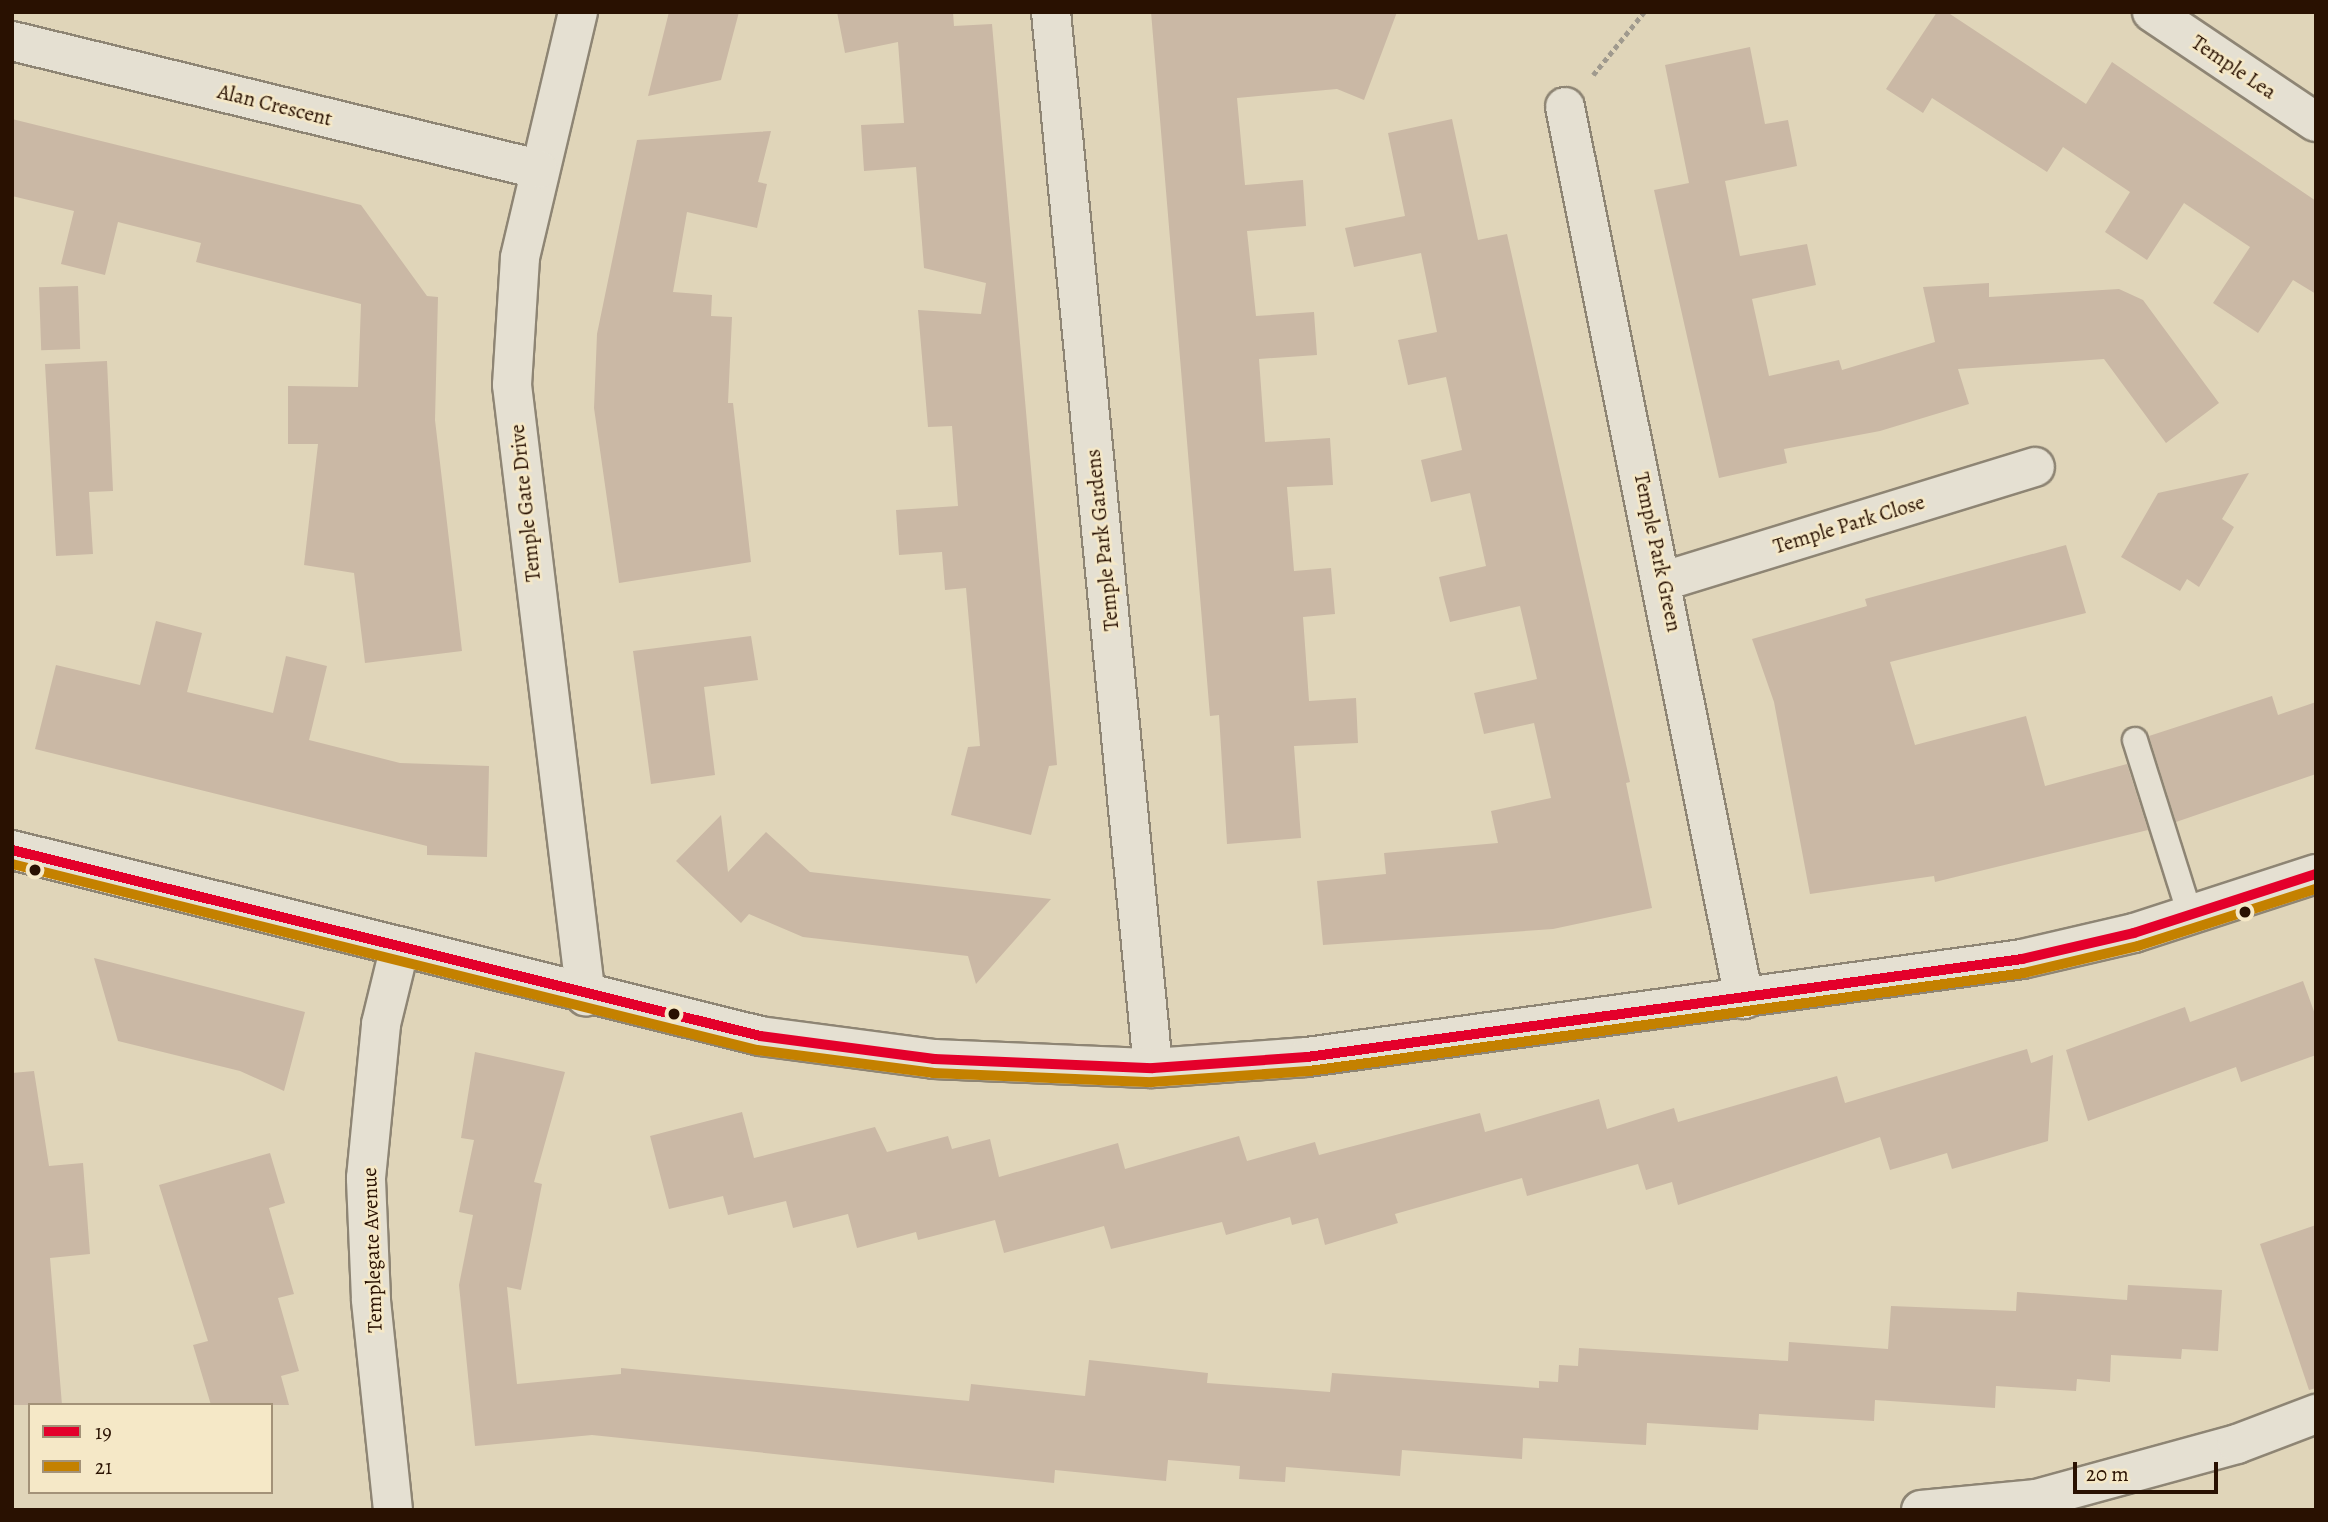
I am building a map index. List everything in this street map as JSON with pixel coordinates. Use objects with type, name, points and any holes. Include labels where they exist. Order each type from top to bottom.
[{"type":"street","name":"Temple Gate Drive","points":[[578,12],[538,169],[520,258],[512,385],[586,997]]},
{"type":"street","name":"Temple Park Gardens","points":[[1051,12],[1153,1068]]},
{"type":"street","name":"Temple Lea","points":[[2152,12],[2310,104]]},
{"type":"street","name":"Alan Crescent","points":[[12,41],[538,169]]},
{"type":"street","name":"Temple Park Green","points":[[1565,107],[1664,581],[1744,999]]},
{"type":"street","name":"Temple Park Close","points":[[1664,581],[2035,467]]},
{"type":"street","points":[[12,850],[586,997],[760,1036],[934,1059],[1153,1068],[1307,1057],[2022,959],[2190,915],[2316,874]]},
{"type":"street","name":"Templegate Avenue","points":[[393,1510],[370,1299],[366,1178],[381,1024],[399,950]]},
{"type":"street","points":[[1921,1510],[2036,1499],[2237,1444],[2316,1415]]},
{"type":"lane","points":[[2135,740],[2190,915]]},
{"type":"path","points":[[1565,107],[1644,12]]},
{"type":"building","points":[[669,12],[739,12],[721,80],[648,96]]},
{"type":"building","points":[[837,12],[953,12],[954,26],[992,24],[1057,765],[1049,766],[1031,835],[951,815],[968,747],[980,746],[966,588],[945,590],[942,552],[899,555],[896,510],[958,506],[952,426],[928,427],[918,310],[981,314],[986,283],[924,268],[916,167],[864,171],[861,125],[904,123],[898,42],[845,53]]},
{"type":"building","points":[[1151,12],[1397,12],[1364,100],[1337,89],[1237,98],[1245,185],[1303,180],[1306,226],[1247,231],[1256,316],[1314,312],[1317,355],[1259,359],[1265,442],[1330,438],[1333,485],[1287,487],[1294,571],[1331,568],[1335,614],[1303,617],[1309,701],[1356,698],[1358,743],[1294,746],[1301,838],[1227,844],[1219,715],[1210,716]]},
{"type":"building","points":[[1937,12],[1947,12],[2086,104],[2112,62],[2316,201],[2316,294],[2293,280],[2258,333],[2213,303],[2250,247],[2184,203],[2147,260],[2105,232],[2130,192],[2063,147],[2047,172],[1932,98],[1923,113],[1886,89]]},
{"type":"building","points":[[1750,47],[1765,124],[1788,120],[1797,166],[1725,181],[1740,256],[1807,244],[1816,285],[1752,299],[1769,376],[1839,360],[1842,370],[1935,342],[1923,287],[1989,283],[1989,297],[2119,289],[2143,300],[2219,403],[2166,443],[2104,359],[1958,369],[1969,404],[1880,431],[1784,449],[1787,463],[1719,478],[1654,190],[1689,183],[1665,65]]},
{"type":"building","points":[[12,119],[361,205],[427,296],[438,297],[435,420],[462,651],[365,663],[354,573],[304,565],[318,444],[288,444],[288,386],[358,387],[361,304],[196,262],[201,243],[118,222],[105,275],[61,264],[74,211],[12,196]]},
{"type":"building","points":[[1452,119],[1478,240],[1507,234],[1630,782],[1626,783],[1652,908],[1553,929],[1323,945],[1317,881],[1386,874],[1384,853],[1498,843],[1491,811],[1551,798],[1534,723],[1484,734],[1474,693],[1537,679],[1520,606],[1450,622],[1444,599],[1439,577],[1486,566],[1470,493],[1431,502],[1421,460],[1462,450],[1446,377],[1408,385],[1398,340],[1437,332],[1421,253],[1354,267],[1345,228],[1405,216],[1388,133]]},
{"type":"building","points":[[771,131],[758,182],[767,184],[757,228],[687,212],[673,292],[712,295],[711,316],[732,317],[728,403],[733,403],[751,562],[619,583],[594,408],[597,334],[637,140]]},
{"type":"building","points":[[78,286],[80,349],[41,350],[39,287]]},
{"type":"building","points":[[107,361],[113,491],[89,492],[93,554],[56,556],[45,364]]},
{"type":"building","points":[[2249,473],[2222,519],[2234,527],[2199,587],[2187,579],[2180,591],[2121,557],[2158,493]]},
{"type":"building","points":[[2066,545],[2086,613],[1890,662],[1915,745],[2026,716],[2045,786],[2127,764],[2148,830],[1935,882],[1934,876],[1810,894],[1774,702],[1752,639],[1867,606],[1865,599]]},
{"type":"building","points":[[156,621],[202,633],[187,692],[273,713],[286,656],[327,666],[309,740],[400,763],[489,766],[487,857],[427,855],[427,846],[35,749],[56,665],[140,685]]},
{"type":"building","points":[[751,636],[758,680],[704,687],[715,775],[651,784],[633,651]]},
{"type":"building","points":[[2272,696],[2278,715],[2316,702],[2316,774],[2176,822],[2149,736]]},
{"type":"building","points":[[721,815],[728,872],[766,832],[810,872],[1051,899],[976,984],[968,956],[803,937],[749,914],[741,923],[676,861]]},
{"type":"building","points":[[94,958],[305,1012],[284,1091],[240,1071],[118,1041]]},
{"type":"building","points":[[2303,981],[2316,1017],[2316,1055],[2241,1082],[2236,1067],[2088,1121],[2066,1050],[2185,1007],[2190,1022]]},
{"type":"building","points":[[2027,1049],[2031,1063],[2053,1055],[2048,1141],[1952,1169],[1947,1153],[1890,1170],[1880,1137],[1678,1205],[1672,1182],[1646,1190],[1638,1164],[1527,1196],[1522,1178],[1395,1214],[1398,1223],[1325,1245],[1318,1218],[1292,1225],[1290,1217],[1226,1235],[1222,1222],[1111,1249],[1104,1226],[1004,1253],[995,1220],[918,1240],[916,1232],[857,1248],[848,1214],[793,1228],[786,1201],[728,1215],[723,1196],[669,1209],[650,1136],[742,1112],[754,1158],[875,1127],[887,1152],[948,1136],[952,1149],[990,1139],[999,1177],[1118,1143],[1125,1169],[1239,1136],[1247,1161],[1315,1142],[1319,1155],[1480,1113],[1485,1132],[1599,1099],[1607,1129],[1674,1108],[1678,1122],[1837,1076],[1845,1103]]},
{"type":"building","points":[[475,1052],[565,1072],[534,1182],[542,1184],[521,1290],[507,1287],[517,1384],[621,1374],[621,1368],[969,1401],[971,1384],[1085,1396],[1089,1360],[1208,1373],[1207,1383],[1330,1392],[1332,1373],[1539,1388],[1539,1381],[1558,1382],[1559,1365],[1578,1366],[1579,1348],[1788,1361],[1789,1342],[1888,1349],[1891,1306],[2016,1311],[2017,1292],[2127,1300],[2128,1285],[2222,1290],[2218,1351],[2182,1349],[2181,1359],[2111,1355],[2110,1382],[2077,1379],[2076,1391],[1996,1386],[1995,1408],[1875,1400],[1874,1421],[1759,1414],[1758,1430],[1647,1423],[1646,1445],[1523,1438],[1522,1459],[1402,1450],[1400,1476],[1286,1467],[1285,1482],[1239,1479],[1240,1466],[1168,1460],[1166,1481],[1055,1470],[1054,1483],[592,1435],[475,1446],[459,1285],[473,1215],[459,1212],[474,1140],[461,1138]]},
{"type":"building","points":[[34,1071],[49,1166],[83,1163],[90,1254],[50,1258],[62,1403],[12,1405],[12,1073]]},
{"type":"building","points":[[270,1153],[285,1203],[269,1208],[294,1294],[278,1298],[299,1371],[281,1376],[289,1405],[210,1403],[193,1345],[208,1341],[159,1185]]},
{"type":"building","points":[[2316,1225],[2316,1388],[2309,1390],[2260,1244]]},
{"type":"transit line","name":"19","points":[[12,850],[760,1036],[934,1059],[1153,1068],[1307,1057],[2022,959],[2134,933],[2316,874]]},
{"type":"transit line","name":"21","points":[[12,864],[757,1050],[933,1073],[1152,1082],[1309,1071],[2024,973],[2138,946],[2316,889]]}]
